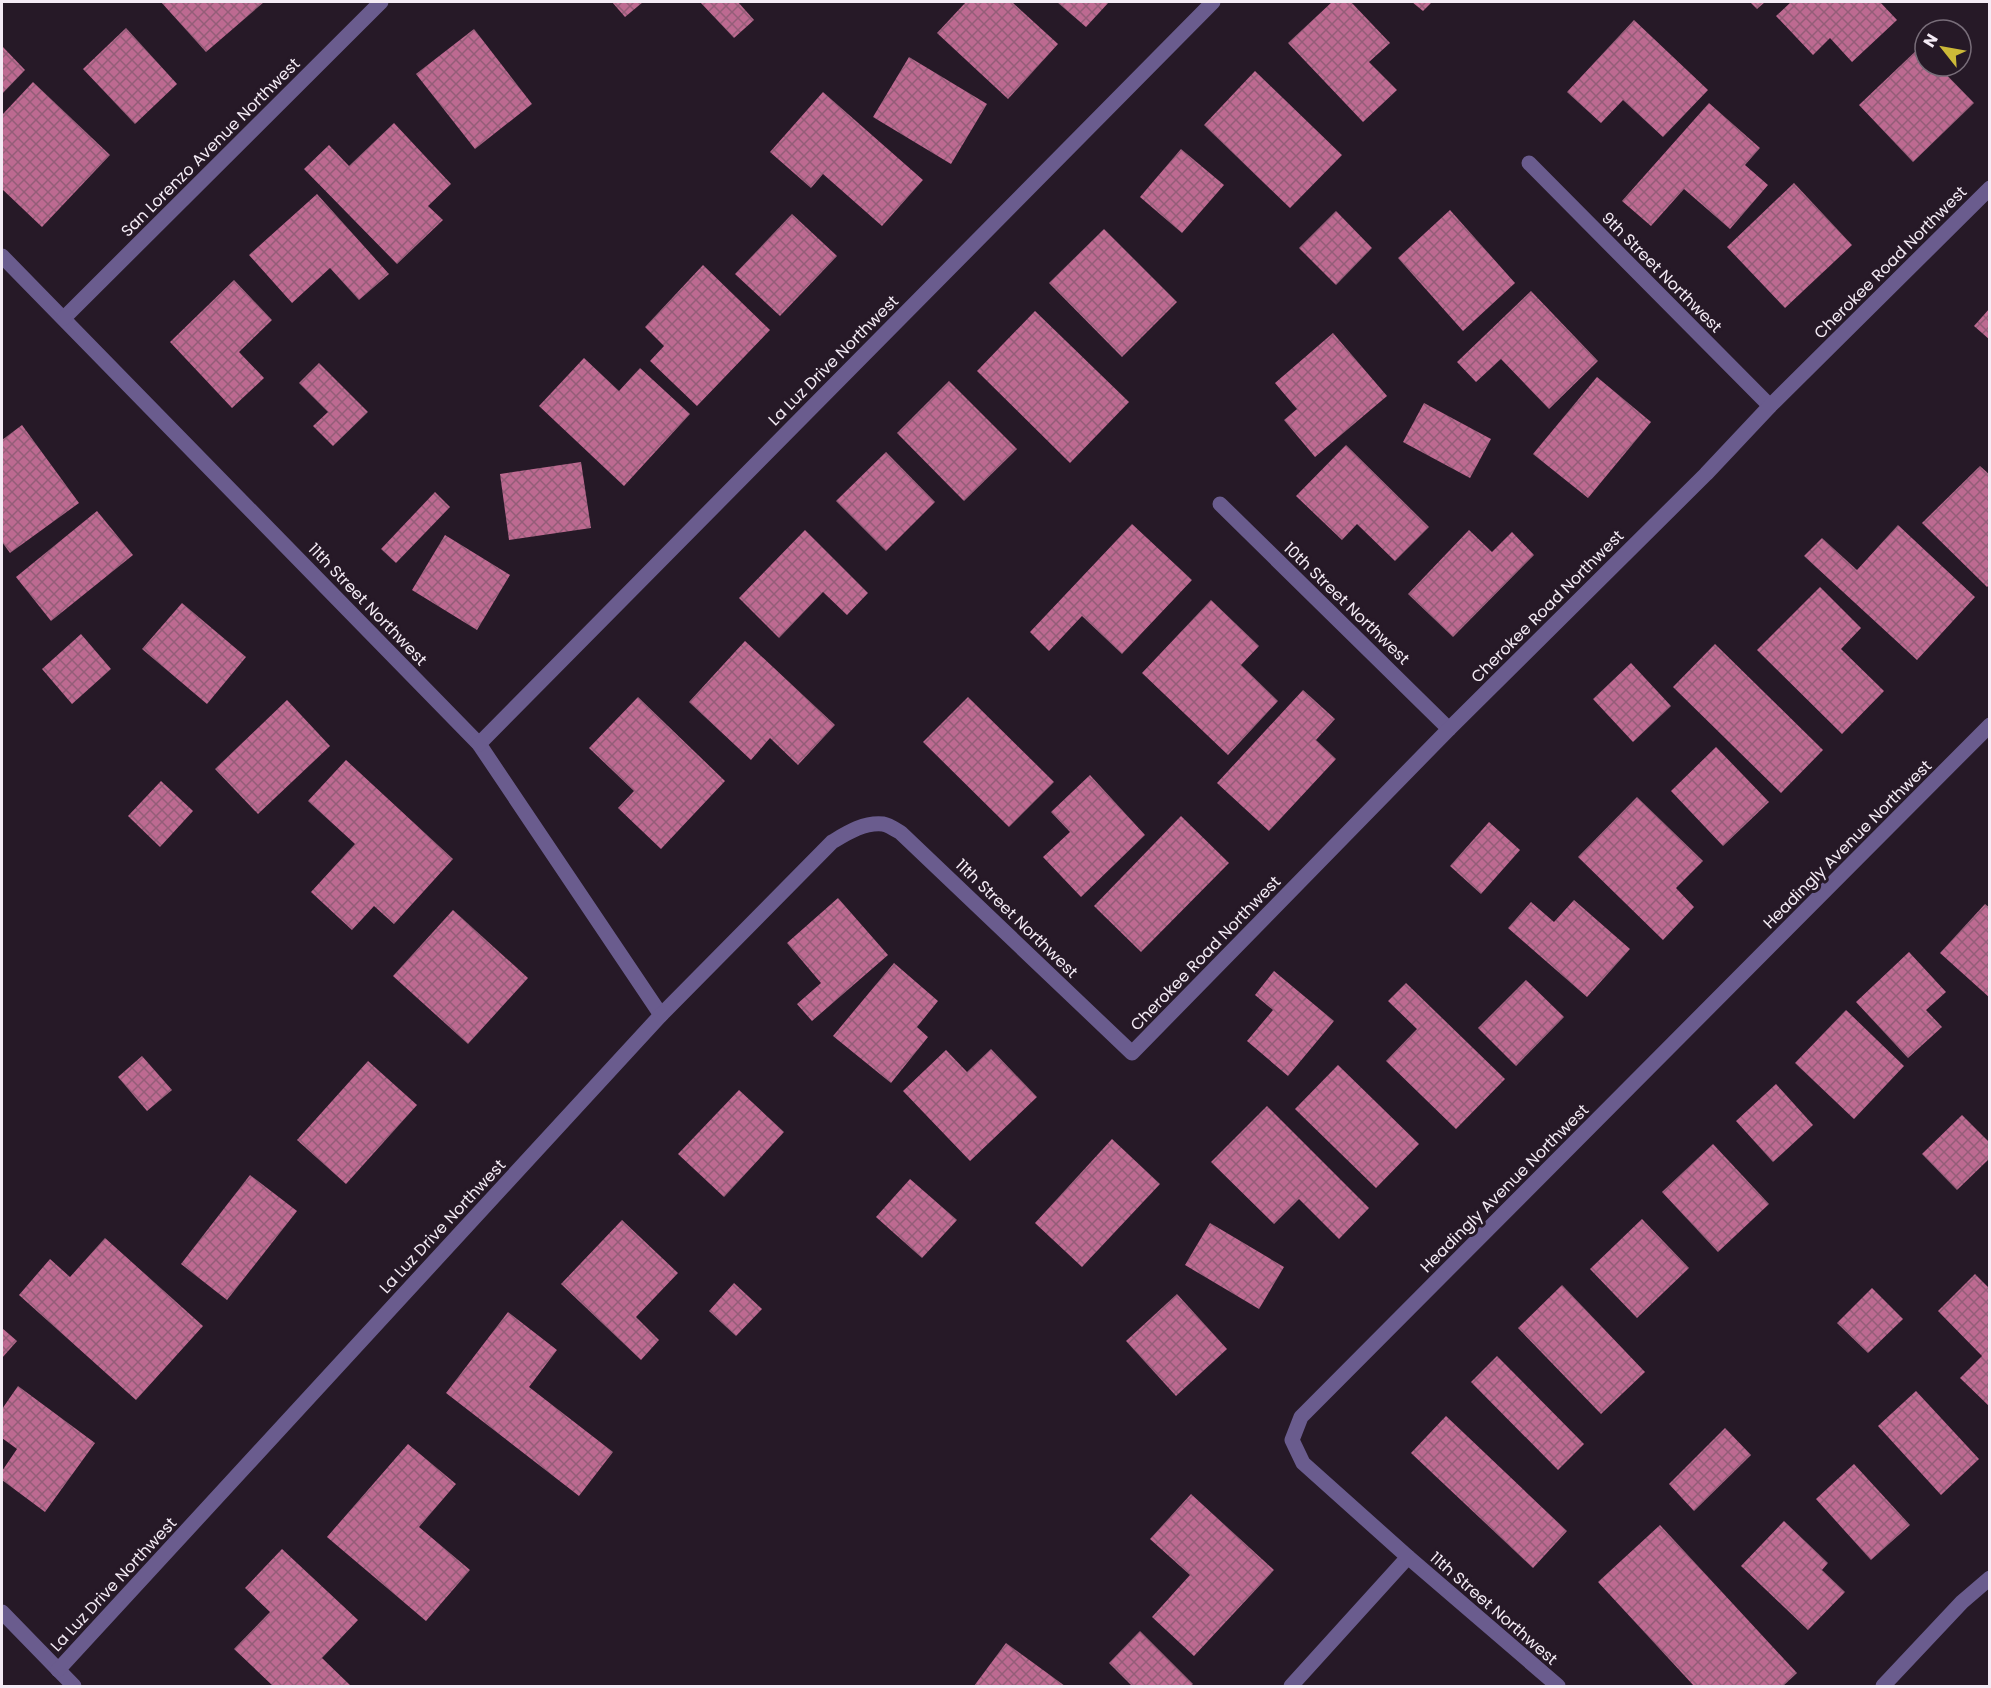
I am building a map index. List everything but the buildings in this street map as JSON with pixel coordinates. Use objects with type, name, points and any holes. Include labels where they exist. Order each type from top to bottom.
[{"type":"street","name":"San Lorenzo Avenue Northwest","points":[[64,318],[381,2]]},
{"type":"street","name":"La Luz Drive Northwest","points":[[479,744],[1213,2]]},
{"type":"street","name":"9th Street Northwest","points":[[1529,163],[1770,406]]},
{"type":"street","name":"Cherokee Road Northwest","points":[[1132,1053],[1449,729],[1989,188]]},
{"type":"street","name":"11th Street Northwest","points":[[2,256],[479,744],[661,1015]]},
{"type":"street","name":"10th Street Northwest","points":[[1220,504],[1449,729]]},
{"type":"street","name":"Headingly Avenue Northwest","points":[[1408,1557],[1302,1462],[1292,1440],[1301,1418],[1989,725]]},
{"type":"street","name":"11th Street Northwest","points":[[868,825],[884,824],[901,832],[1132,1053]]},
{"type":"street","name":"La Luz Drive Northwest","points":[[58,1670],[661,1015],[832,842],[849,831],[868,825]]},
{"type":"street","name":"11th Street Northwest","points":[[1408,1557],[1558,1686]]},
{"type":"street","points":[[1291,1686],[1408,1557]]},
{"type":"street","points":[[1883,1686],[1962,1602],[1989,1578]]},
{"type":"street","points":[[2,1612],[74,1686]]}]
